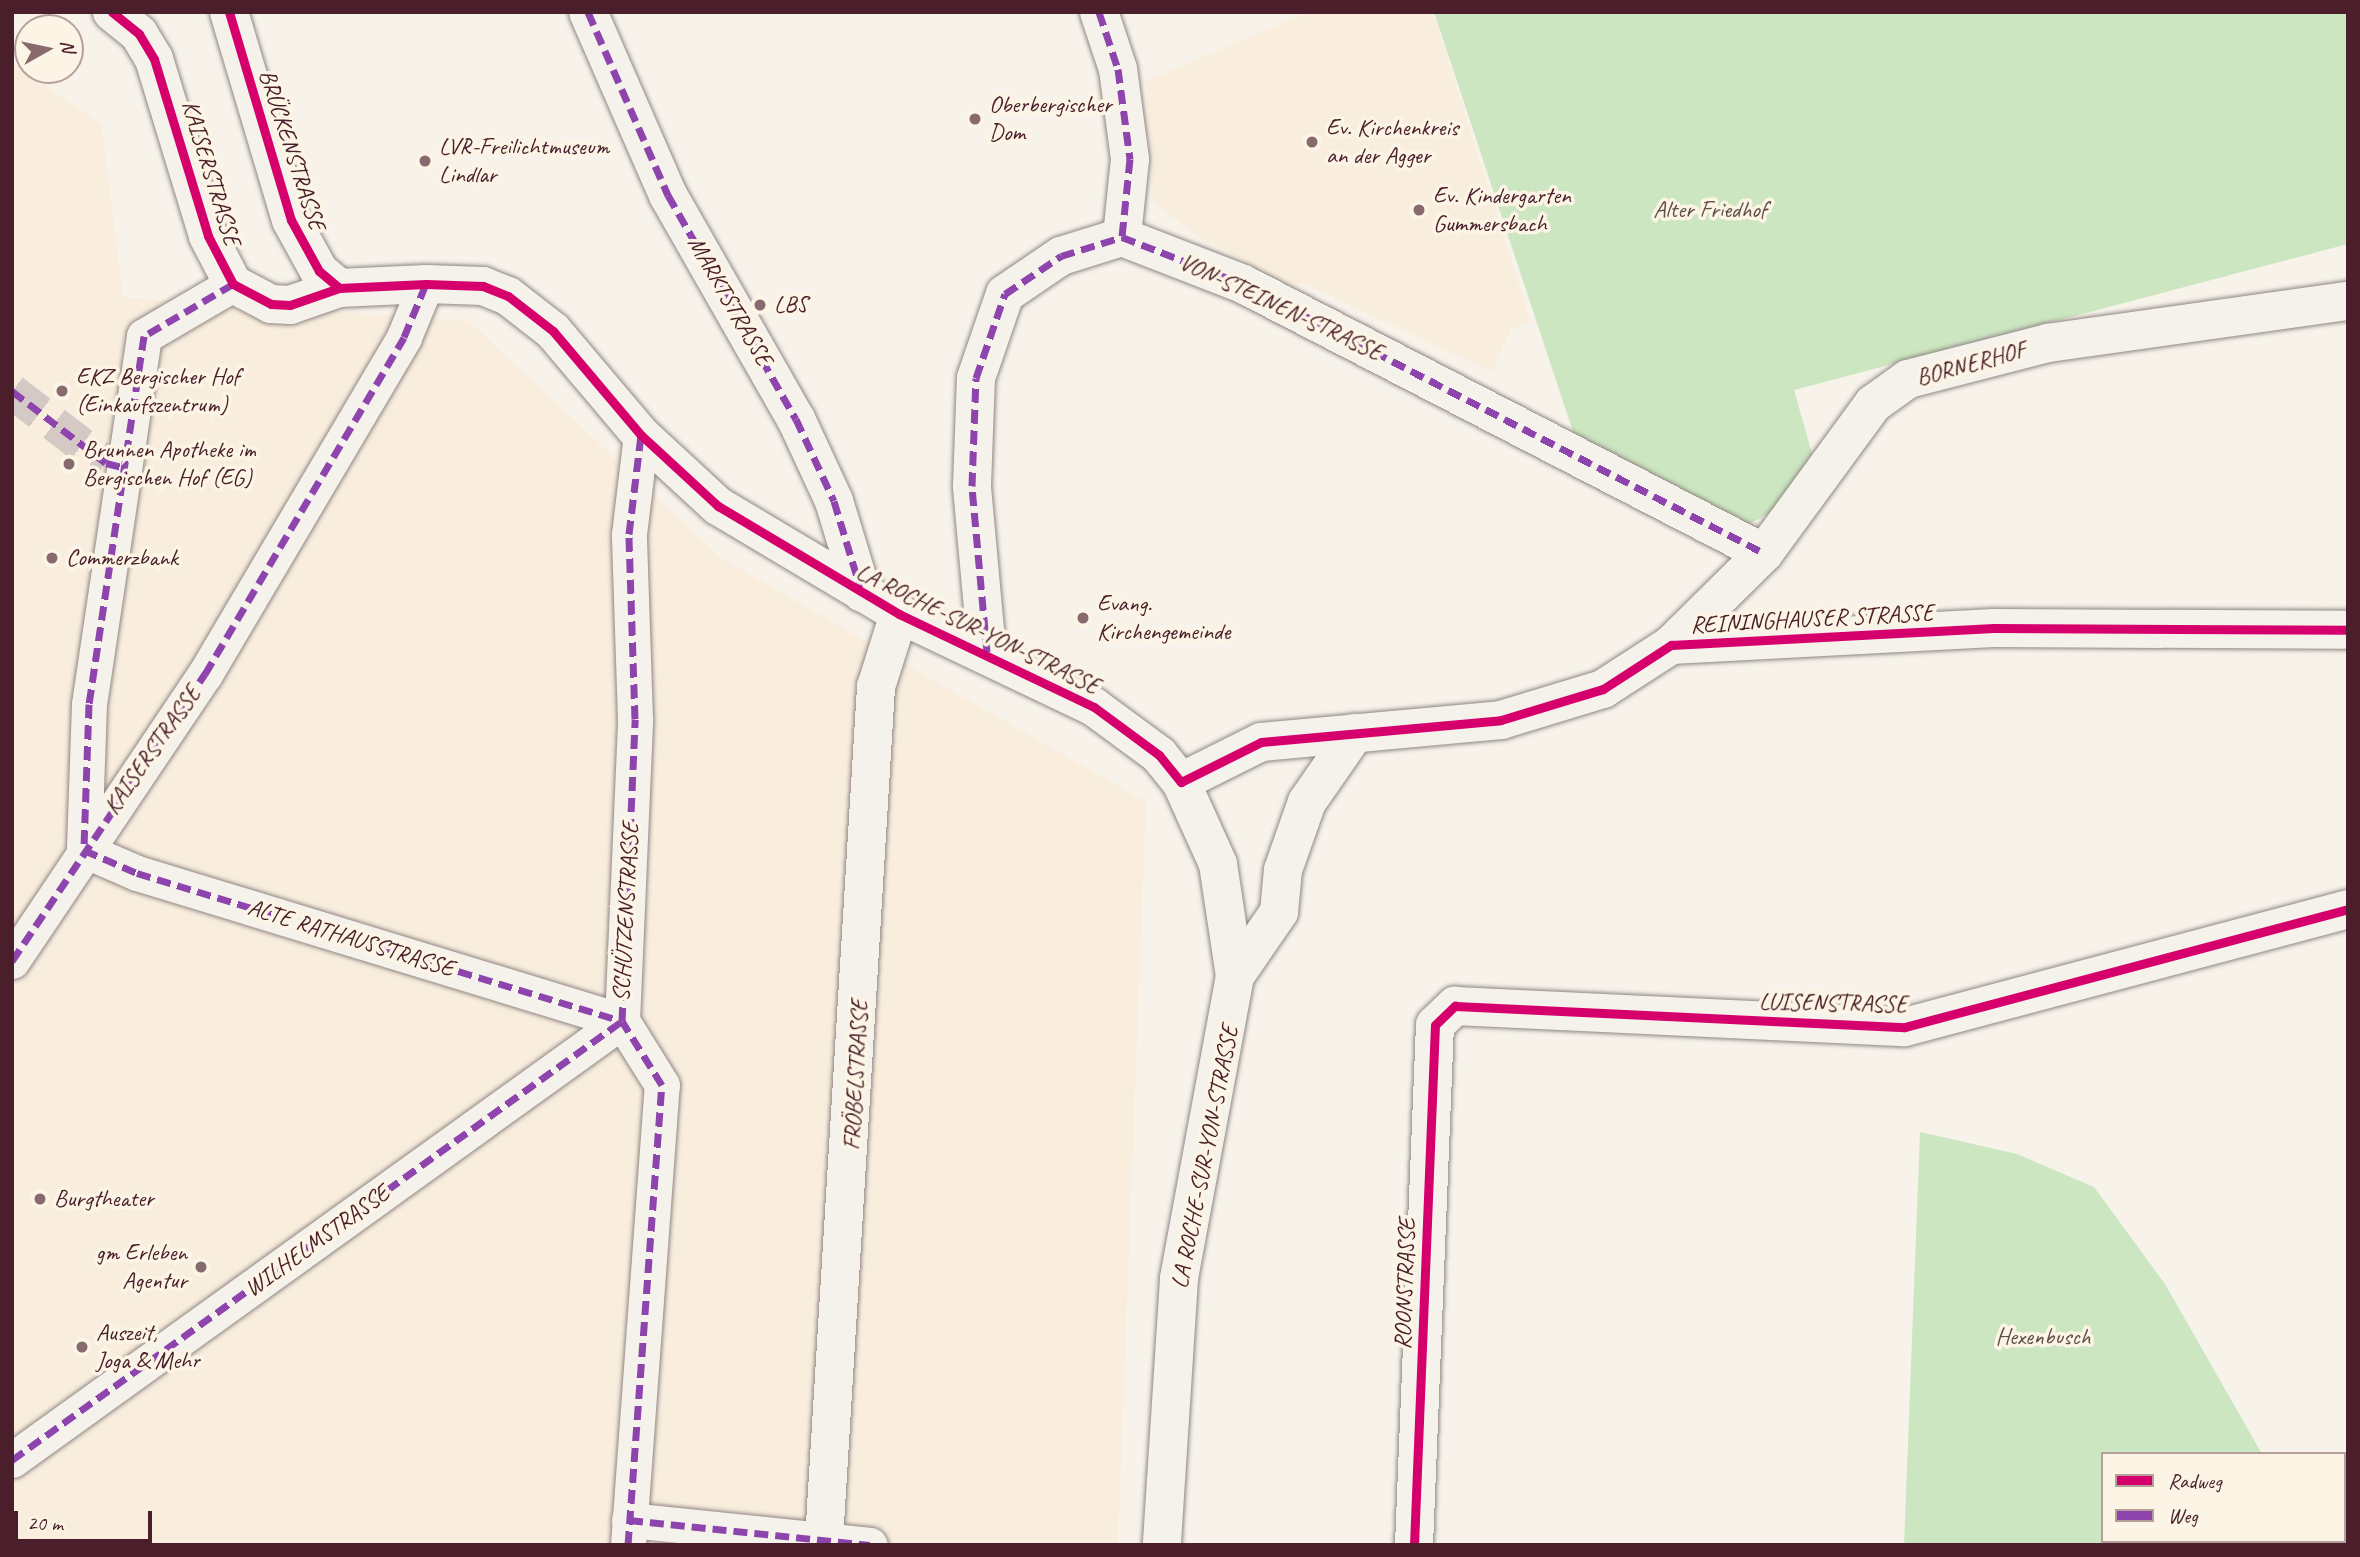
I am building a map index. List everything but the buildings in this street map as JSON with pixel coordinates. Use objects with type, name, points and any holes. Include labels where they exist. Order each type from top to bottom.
[{"type":"street","name":"BRÜCKENSTRASSE","points":[[229,12],[291,220],[319,271],[339,288]]},
{"type":"street","name":"MARKTSTRASSE","points":[[588,12],[668,195],[796,419],[834,500],[862,593]]},
{"type":"street","points":[[987,652],[972,486],[976,378],[1005,294],[1061,256],[1122,237],[1130,159],[1118,69],[1099,12]]},
{"type":"street","name":"KAISERSTRASSE","points":[[84,850],[89,704],[116,465],[144,336],[233,284],[208,236],[154,59],[118,13]]},
{"type":"street","name":"VON-STEINEN-STRASSE","points":[[1122,237],[1243,284],[1764,553]]},
{"type":"street","points":[[233,284],[271,304],[289,305],[339,288]]},
{"type":"street","name":"LA ROCHE-SUR-YON-STRASSE","points":[[339,288],[426,284],[483,286],[531,311],[641,435],[718,506],[899,614],[987,652],[1130,731],[1181,782],[1218,864],[1235,976],[1179,1279],[1162,1545]]},
{"type":"street","name":"KAISERSTRASSE","points":[[12,961],[212,662],[404,337],[426,284]]},
{"type":"street","name":"BORNERHOF","points":[[1671,646],[1764,553],[1836,446],[1873,404],[1908,379],[2048,343],[2348,301]]},
{"type":"street","name":"SCHÜTZENSTRASSE","points":[[629,1532],[662,1085],[621,1021],[635,719],[629,534],[641,435]]},
{"type":"street","name":"FRÖBELSTRASSE","points":[[824,1540],[876,687],[899,614]]},
{"type":"street","name":"REININGHAUSER STRASSE","points":[[1181,782],[1261,742],[1502,720],[1603,689],[1671,646],[1994,628],[2348,630]]},
{"type":"street","points":[[1235,976],[1279,912],[1283,870],[1307,802],[1355,733]]},
{"type":"street","name":"ALTE RATHAUSSTRASSE","points":[[84,850],[137,873],[621,1021]]},
{"type":"street","name":"LUISENSTRASSE","points":[[1435,1025],[1455,1006],[1905,1027],[2348,909]]},
{"type":"street","name":"WILHELMSTRASSE","points":[[12,1460],[621,1021]]},
{"type":"street","name":"ROONSTRASSE","points":[[1414,1545],[1435,1025]]},
{"type":"street","points":[[629,1532],[824,1540],[870,1545]]},
{"type":"shaded area","name":"Ev. Kirchenkreis an der Agger","points":[[1308,12],[1433,12],[1531,322],[1511,329],[1492,372],[1303,283],[1292,286],[1199,237],[1153,203],[1146,81]]},
{"type":"shaded area","points":[[12,62],[14,84],[43,84],[102,125],[123,297],[469,321],[720,557],[1146,802],[1118,1545],[12,1545]]},
{"type":"green space","name":"Alter Friedhof","points":[[1434,12],[2348,12],[2348,244],[1794,390],[1821,485],[1742,528],[1581,456]]},
{"type":"green space","name":"Hexenbusch","points":[[1920,1132],[2017,1154],[2094,1187],[2165,1284],[2261,1452],[2101,1452],[2101,1543],[2313,1545],[1904,1545]]},
{"type":"tunnel","points":[[12,391],[106,463]]},
{"type":"marked path","points":[[588,12],[668,195],[796,419],[834,501],[861,590]]},
{"type":"marked path","points":[[1099,12],[1118,69],[1130,159],[1122,237]]},
{"type":"marked path","points":[[987,652],[972,486],[976,378],[1005,294],[1061,256],[1122,237],[1243,284],[1764,553]]},
{"type":"marked path","points":[[233,284],[144,336],[89,704],[84,850],[137,873],[622,1021]]},
{"type":"marked path","points":[[12,961],[205,674],[404,337],[426,284]]},
{"type":"marked path","points":[[12,391],[106,463],[126,468]]},
{"type":"marked path","points":[[628,1545],[662,1085],[622,1021],[635,719],[629,534],[641,435]]},
{"type":"marked path","points":[[12,1460],[622,1021]]},
{"type":"marked path","points":[[629,1520],[870,1545]]},
{"type":"cycle path","points":[[112,12],[139,34],[154,59],[208,236],[233,284],[271,304],[290,305],[339,288],[426,284],[483,286],[508,296],[553,331],[641,435],[718,506],[899,614],[1094,707],[1159,755],[1181,782],[1261,742],[1501,720],[1603,689],[1671,645],[1994,628],[2348,630]]},
{"type":"cycle path","points":[[229,12],[291,220],[319,271],[339,288]]},
{"type":"cycle path","points":[[1414,1545],[1435,1025],[1455,1006],[1905,1027],[2348,909]]},
{"type":"place","name":"Oberbergischer Dom","points":[[975,119]]},
{"type":"place","name":"Ev. Kirchenkreis an der Agger","points":[[1312,142]]},
{"type":"place","name":"LVR-Freilichtmuseum Lindlar","points":[[425,161]]},
{"type":"place","name":"Ev. Kindergarten Gummersbach","points":[[1419,210]]},
{"type":"place","name":"LBS","points":[[760,305]]},
{"type":"place","name":"EKZ Bergischer Hof (Einkaufszentrum)","points":[[62,391]]},
{"type":"place","name":"Brunnen Apotheke im Bergischen Hof (EG)","points":[[69,464]]},
{"type":"place","name":"Commerzbank","points":[[52,558]]},
{"type":"place","name":"Evang. Kirchengemeinde","points":[[1083,618]]},
{"type":"place","name":"Burgtheater","points":[[40,1199]]},
{"type":"place","name":"gm Erleben Agentur","points":[[201,1267]]},
{"type":"place","name":"Auszeit, Joga & Mehr","points":[[82,1347]]}]
